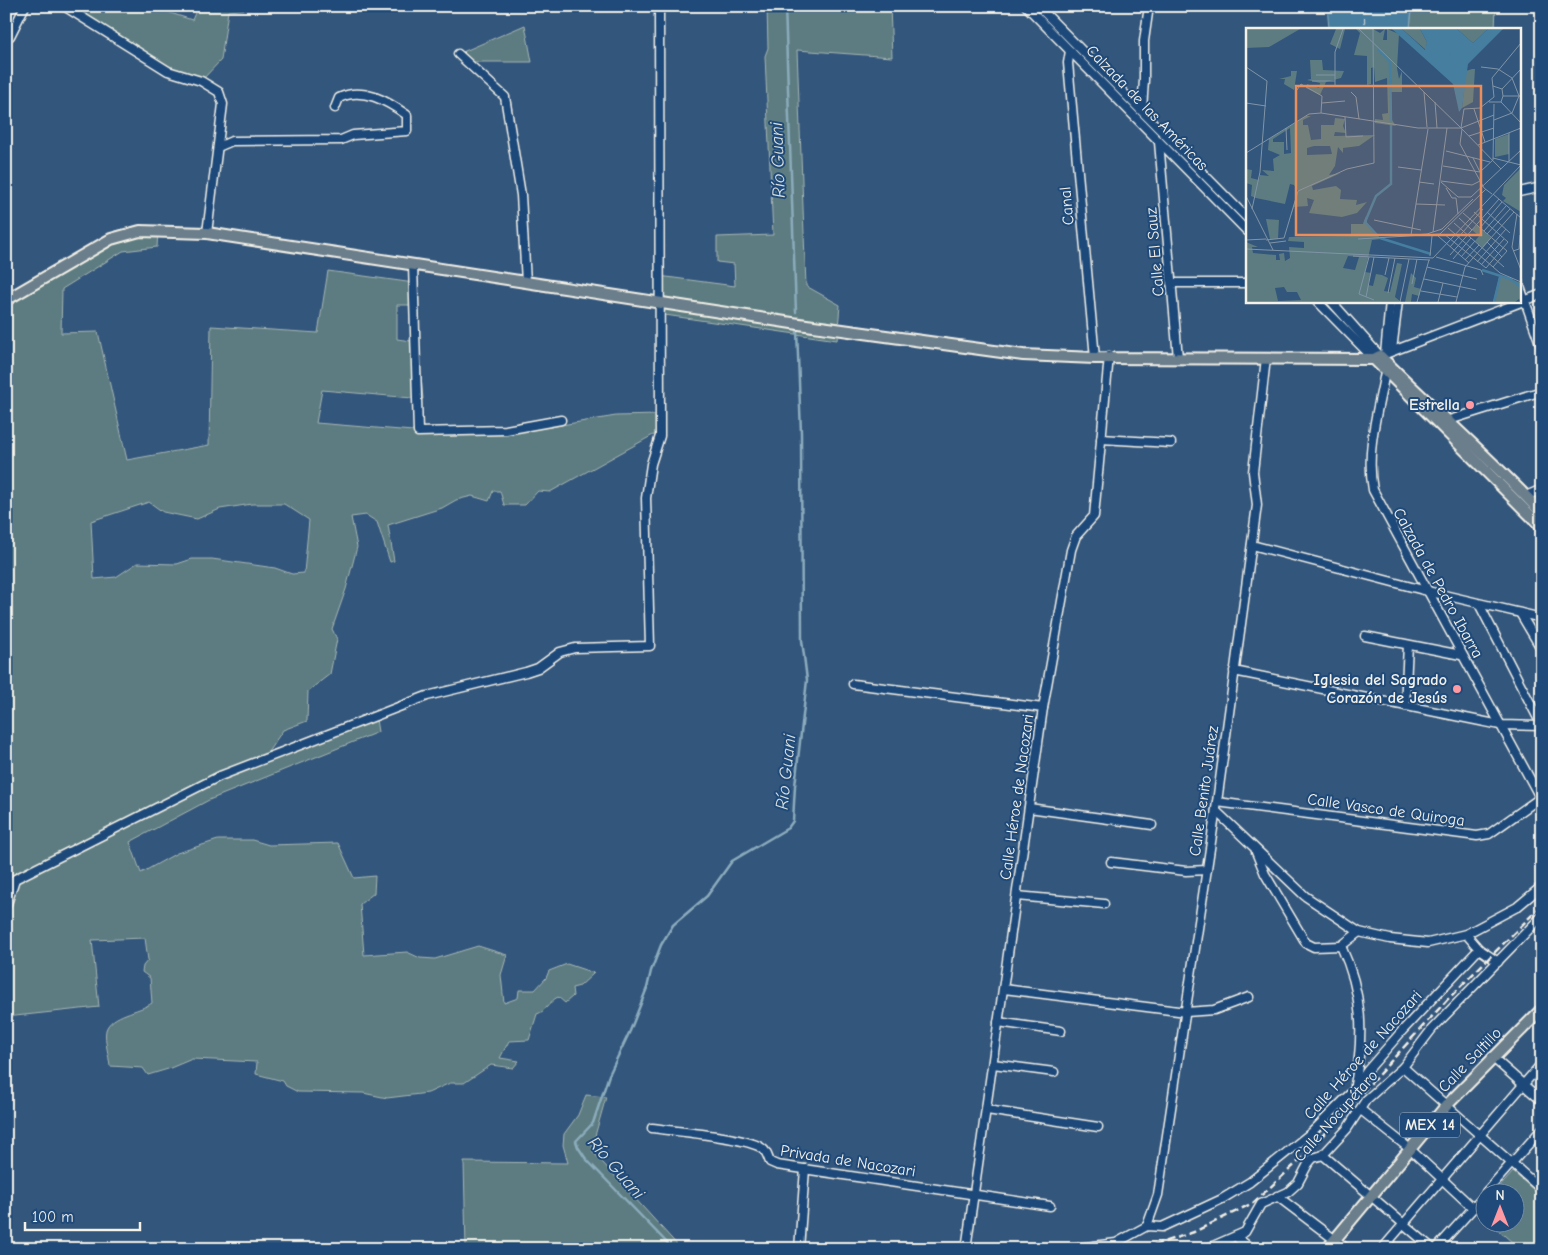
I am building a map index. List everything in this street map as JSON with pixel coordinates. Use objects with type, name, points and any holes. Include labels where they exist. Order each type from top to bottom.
[{"type":"main road","points":[[6,300],[111,239],[140,231],[207,233],[1022,355],[1095,358],[1109,356],[1384,359],[1499,486],[1542,527]]},
{"type":"main road","points":[[1442,423],[1510,478],[1542,512]]},
{"type":"main road","points":[[1499,486],[1510,478]]},
{"type":"main road","name":"Calle Saltillo","points":[[1327,1249],[1446,1106],[1492,1057],[1542,1009]]},
{"type":"street","points":[[10,36],[25,6]]},
{"type":"street","points":[[64,6],[168,72],[200,81],[219,92],[223,104],[207,233]]},
{"type":"street","points":[[6,907],[15,879],[220,776],[427,696],[538,668],[560,652],[575,648],[600,646],[650,646],[646,498],[651,464],[660,436],[659,6]]},
{"type":"street","name":"Calzada de las Américas","points":[[1026,6],[1246,230]]},
{"type":"street","name":"Calzada de las Américas","points":[[1038,6],[1246,217]]},
{"type":"street","points":[[1142,110],[1144,41],[1149,6]]},
{"type":"street","name":"Canal","points":[[1070,51],[1068,63],[1095,358]]},
{"type":"street","points":[[458,54],[505,97],[521,195],[526,282]]},
{"type":"street","points":[[218,147],[232,141],[341,140],[353,135],[407,131],[407,115],[376,97],[360,93],[348,93],[339,98],[335,108]]},
{"type":"street","points":[[1158,142],[1166,136]]},
{"type":"street","name":"Calle El Sauz","points":[[1158,142],[1178,358]]},
{"type":"street","points":[[1520,192],[1542,187]]},
{"type":"street","points":[[413,265],[418,432],[506,430],[561,420]]},
{"type":"street","points":[[1171,283],[1246,283]]},
{"type":"street","points":[[1520,287],[1542,349]]},
{"type":"street","points":[[1384,359],[1542,294]]},
{"type":"street","points":[[1318,302],[1384,359]]},
{"type":"street","points":[[1332,302],[1384,359]]},
{"type":"street","points":[[1384,359],[1390,302]]},
{"type":"street","points":[[1384,359],[1398,302]]},
{"type":"street","name":"Calle Héroe de Nacozari","points":[[966,1249],[1043,708],[1070,550],[1076,536],[1094,516],[1109,356]]},
{"type":"street","name":"Calle Benito Juárez","points":[[1147,1226],[1158,1195],[1216,811],[1257,505],[1253,472],[1266,358]]},
{"type":"street","name":"Calzada de Pedro Ibarra","points":[[1384,359],[1375,419],[1372,484],[1389,524],[1541,800]]},
{"type":"street","points":[[1442,423],[1542,391]]},
{"type":"street","points":[[1101,440],[1171,443]]},
{"type":"street","points":[[1526,496],[1542,488]]},
{"type":"street","points":[[1252,545],[1427,592],[1542,618]]},
{"type":"street","points":[[1234,671],[1500,725],[1542,726],[1479,604]]},
{"type":"street","points":[[1520,613],[1542,650]]},
{"type":"street","points":[[1365,636],[1461,655]]},
{"type":"street","points":[[1405,706],[1408,645]]},
{"type":"street","points":[[853,684],[1043,708]]},
{"type":"street","name":"Calle Vasco de Quiroga","points":[[1217,802],[1477,836],[1489,834],[1541,800]]},
{"type":"street","points":[[1029,808],[1152,824]]},
{"type":"street","points":[[1216,811],[1255,850],[1319,906],[1359,932],[1390,939],[1428,943],[1466,934],[1517,906],[1542,886]]},
{"type":"street","points":[[1255,850],[1264,874],[1306,943],[1314,947],[1341,946],[1359,932]]},
{"type":"street","points":[[1111,862],[1186,870],[1207,870]]},
{"type":"street","points":[[1017,896],[1104,904]]},
{"type":"street","name":"Calle Nocupétaro","points":[[1206,1249],[1245,1232],[1252,1224],[1261,1204],[1288,1192],[1298,1183],[1314,1158],[1323,1155],[1361,1110],[1366,1100],[1403,1067],[1432,1029],[1542,916]]},
{"type":"street","points":[[1466,934],[1479,949],[1498,962]]},
{"type":"street","points":[[1341,946],[1351,967],[1362,1026],[1355,1090]]},
{"type":"street","name":"Calle Héroe de Nacozari","points":[[1071,1249],[1116,1243],[1147,1226],[1162,1226],[1194,1213],[1250,1182],[1312,1132],[1355,1090],[1390,1045],[1479,949]]},
{"type":"street","points":[[1004,988],[1186,1012],[1214,1010],[1249,997]]},
{"type":"street","points":[[998,1022],[1061,1031]]},
{"type":"street","points":[[1492,1057],[1542,1101]]},
{"type":"street","points":[[1382,1249],[1542,1063]]},
{"type":"street","points":[[993,1064],[1054,1072]]},
{"type":"street","points":[[1403,1067],[1542,1190]]},
{"type":"street","points":[[987,1110],[1098,1127]]},
{"type":"street","points":[[1361,1110],[1410,1149],[1473,1208]]},
{"type":"street","name":"Privada de Nacozari","points":[[652,1128],[713,1135],[754,1144],[765,1150],[770,1162],[777,1166],[1050,1206]]},
{"type":"street","points":[[1495,1182],[1542,1129]]},
{"type":"street","points":[[1323,1155],[1434,1249],[1476,1205]]},
{"type":"street","points":[[799,1249],[805,1169]]},
{"type":"street","points":[[1277,1196],[1347,1249]]},
{"type":"street","points":[[1236,1237],[1252,1249]]},
{"type":"green space","points":[[88,6],[149,6],[192,20],[198,6],[250,6],[250,9],[228,11],[221,60],[201,81],[168,71],[84,18]]},
{"type":"green space","points":[[767,6],[890,6],[892,57],[797,50],[806,286],[840,305],[837,340],[658,314],[659,276],[735,286],[734,264],[717,262],[717,237],[773,235],[765,56],[768,48]]},
{"type":"green space","points":[[1412,6],[1496,6],[1495,28],[1410,28]]},
{"type":"green space","points":[[525,25],[532,62],[468,62],[458,54]]},
{"type":"green space","points":[[158,231],[157,247],[123,251],[62,289],[61,333],[98,332],[127,460],[209,445],[211,326],[318,333],[328,271],[414,283],[413,305],[397,305],[397,339],[418,342],[423,399],[322,390],[316,423],[425,432],[513,433],[616,416],[659,415],[660,436],[653,435],[550,492],[538,491],[525,505],[504,505],[500,491],[493,491],[489,501],[472,496],[456,500],[442,508],[388,525],[394,561],[390,562],[377,522],[366,515],[351,517],[357,547],[346,589],[332,629],[337,639],[330,674],[308,691],[307,721],[283,730],[268,752],[375,713],[378,732],[209,800],[130,842],[141,873],[177,853],[218,840],[252,840],[269,845],[338,843],[354,878],[375,876],[374,893],[360,904],[364,955],[407,952],[420,958],[435,959],[478,946],[507,955],[501,975],[504,1003],[518,998],[519,990],[535,990],[546,978],[549,971],[567,964],[594,973],[580,986],[572,988],[573,996],[565,1003],[558,997],[537,1014],[529,1040],[509,1041],[500,1058],[519,1061],[513,1068],[491,1065],[464,1083],[450,1083],[428,1093],[387,1098],[363,1093],[298,1092],[286,1086],[283,1081],[256,1074],[257,1062],[192,1059],[148,1075],[143,1068],[110,1066],[106,1038],[106,1030],[109,1025],[113,1020],[152,1003],[150,978],[142,972],[143,966],[148,960],[145,938],[92,940],[99,1007],[6,1017],[6,907],[15,879],[6,865],[6,300],[111,239]],"holes":[[[149,502],[163,512],[197,519],[220,509],[252,504],[284,504],[309,520],[304,573],[292,574],[275,568],[212,559],[192,559],[177,564],[137,563],[116,577],[94,579],[91,521]]]},
{"type":"green space","points":[[586,1095],[606,1097],[593,1143],[593,1152],[681,1249],[466,1249],[464,1162],[568,1163],[563,1145],[564,1134],[578,1115]]},
{"type":"green space","points":[[1513,1172],[1525,1182],[1504,1182]]},
{"type":"green space","points":[[1526,1183],[1542,1197],[1542,1249],[1520,1249],[1500,1232],[1526,1232]]},
{"type":"water","points":[[1327,6],[1412,6],[1410,28],[1329,28]]},
{"type":"waterway","name":"Río Guani","points":[[785,6],[796,312]]},
{"type":"waterway","name":"Río Guani","points":[[673,1249],[586,1159],[576,1141],[593,1123],[609,1075],[630,1031],[647,988],[661,945],[673,925],[707,896],[732,861],[788,828],[793,821],[807,680],[802,640],[801,433],[797,330]]},
{"type":"ferry route","points":[[1364,6],[1365,28]]},
{"type":"railway","points":[[1142,1249],[1194,1232],[1253,1203],[1301,1159],[1448,999],[1542,905]]},
{"type":"place","name":"Estrella","points":[[1470,405]]},
{"type":"place","name":"Iglesia del Sagrado Corazón de Jesús","points":[[1457,689]]}]
